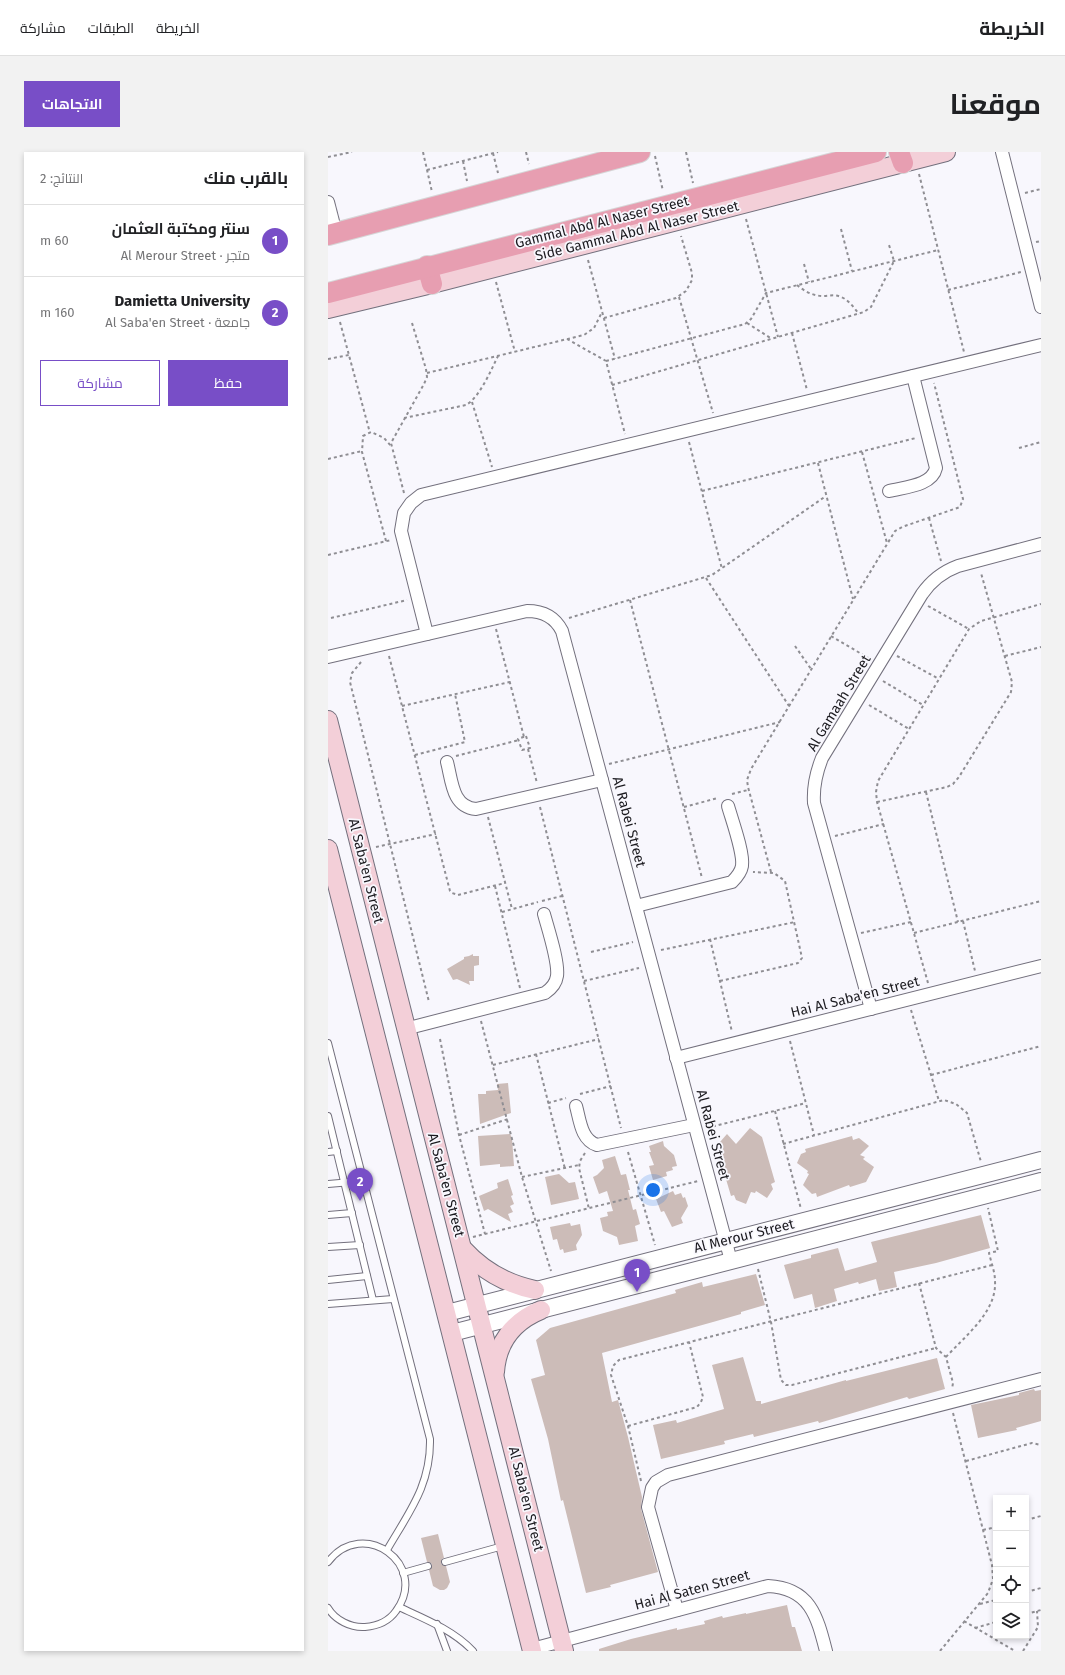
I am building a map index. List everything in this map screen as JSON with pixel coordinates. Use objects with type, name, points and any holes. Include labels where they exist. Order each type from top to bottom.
[{"type":"main road","points":[[332,234],[640,152]]},
{"type":"main road","name":"Gammal Abd Al Naser Street","points":[[330,303],[430,275],[671,213],[696,198],[876,152]]},
{"type":"main road","name":"Side Gammal Abd Al Naser Street","points":[[430,275],[492,269],[584,245],[671,213],[742,204],[906,158],[946,152]]},
{"type":"main road","name":"Al Saba'en Street","points":[[328,720],[405,1029],[462,1244],[562,1646]]},
{"type":"main road","points":[[328,849],[532,1650]]},
{"type":"main road","points":[[462,1244],[478,1264],[495,1276],[514,1285],[535,1290]]},
{"type":"main road","points":[[496,1380],[497,1360],[503,1341],[515,1325],[541,1310]]},
{"type":"street","points":[[1002,152],[1041,307]]},
{"type":"street","points":[[328,202],[332,234]]},
{"type":"street","points":[[427,634],[402,537],[402,519],[408,508],[421,495],[1041,344]]},
{"type":"street","points":[[889,491],[924,482],[932,477],[935,472],[935,463],[913,376]]},
{"type":"street","name":"Al Gamaah Street","points":[[871,1009],[814,803],[814,786],[817,769],[858,698],[926,588],[944,572],[958,566],[1041,544]]},
{"type":"street","points":[[328,657],[534,611],[546,614],[556,622]]},
{"type":"street","name":"Al Rabei Street","points":[[556,622],[562,632],[599,766],[731,1261]]},
{"type":"street","points":[[450,759],[455,796],[465,807],[471,808],[485,807],[602,780]]},
{"type":"street","points":[[636,906],[732,882],[741,872],[742,859],[726,801]]},
{"type":"street","points":[[405,1029],[545,993],[553,986],[557,975],[556,964],[544,914]]},
{"type":"street","name":"Hai Al Saba'en Street","points":[[676,1058],[1041,966]]},
{"type":"street","points":[[576,1106],[583,1133],[592,1143],[602,1145],[695,1128]]},
{"type":"street","name":"Al Merour Street","points":[[447,1312],[1041,1160]]},
{"type":"street","name":"Al Merour Street","points":[[452,1333],[1041,1181]]},
{"type":"street","points":[[677,1610],[648,1507],[652,1488],[656,1482],[668,1475],[1041,1379]]},
{"type":"street","name":"Hai Al Saten Street","points":[[532,1650],[562,1646],[677,1610],[768,1586],[786,1589],[802,1597],[813,1610],[820,1625],[826,1651]]},
{"type":"lane","points":[[328,1044],[362,1181],[427,1424],[430,1454],[429,1468],[419,1496],[387,1550]]},
{"type":"lane","points":[[328,1118],[338,1151],[372,1300]]},
{"type":"lane","points":[[328,1152],[338,1151]]},
{"type":"lane","points":[[328,1184],[362,1181]]},
{"type":"lane","points":[[328,1215],[352,1214]]},
{"type":"lane","points":[[328,1247],[360,1245]]},
{"type":"lane","points":[[328,1280],[367,1276]]},
{"type":"lane","points":[[328,1304],[393,1299]]},
{"type":"lane","points":[[328,1562],[342,1549],[356,1544],[369,1544],[387,1550],[397,1560],[404,1573],[405,1590],[399,1607],[387,1620],[370,1627],[361,1627],[344,1623],[336,1618],[328,1608]]},
{"type":"lane","points":[[445,1562],[506,1545]]},
{"type":"lane","points":[[404,1573],[428,1566]]},
{"type":"lane","points":[[399,1607],[437,1624],[466,1644],[473,1651]]},
{"type":"lane","points":[[437,1624],[447,1651]]},
{"type":"path","points":[[328,157],[352,152]]},
{"type":"path","points":[[423,152],[436,206]]},
{"type":"path","points":[[427,170],[463,161],[485,153],[498,152]]},
{"type":"path","points":[[604,318],[679,297],[690,286],[692,273],[671,213],[655,152]]},
{"type":"path","points":[[686,152],[696,198]]},
{"type":"path","points":[[493,153],[502,189]]},
{"type":"path","points":[[906,158],[938,250],[967,363]]},
{"type":"path","points":[[463,161],[471,197]]},
{"type":"path","points":[[1013,196],[1041,189]]},
{"type":"path","points":[[742,204],[778,337]]},
{"type":"path","points":[[841,229],[852,271]]},
{"type":"path","points":[[584,245],[615,359]]},
{"type":"path","points":[[612,385],[860,314],[871,307],[894,261],[889,245]]},
{"type":"path","points":[[566,339],[606,361],[615,359],[747,323],[751,319],[766,292],[938,250]]},
{"type":"path","points":[[804,264],[809,282]]},
{"type":"path","points":[[492,269],[515,352]]},
{"type":"path","points":[[948,290],[1032,270]]},
{"type":"path","points":[[797,285],[814,295],[836,295],[842,297],[860,314]]},
{"type":"path","points":[[679,297],[716,424]]},
{"type":"path","points":[[330,303],[349,355],[370,433]]},
{"type":"path","points":[[427,373],[590,333],[602,312]]},
{"type":"path","points":[[408,508],[391,446],[392,440],[424,384],[427,373],[412,323]]},
{"type":"path","points":[[747,323],[772,339]]},
{"type":"path","points":[[792,333],[809,401]]},
{"type":"path","points":[[328,359],[349,355]]},
{"type":"path","points":[[404,418],[466,405],[472,402],[498,356]]},
{"type":"path","points":[[606,361],[628,445]]},
{"type":"path","points":[[771,872],[748,790],[747,780],[751,769],[887,543],[898,528],[960,507],[963,499],[931,371]]},
{"type":"path","points":[[472,402],[495,477]]},
{"type":"path","points":[[686,431],[722,569]]},
{"type":"path","points":[[386,541],[362,451],[363,436],[370,433],[384,438],[391,446]]},
{"type":"path","points":[[702,491],[928,435]]},
{"type":"path","points":[[1019,448],[1041,442]]},
{"type":"path","points":[[328,459],[362,451]]},
{"type":"path","points":[[862,452],[887,543]]},
{"type":"path","points":[[818,463],[853,600]]},
{"type":"path","points":[[556,622],[706,578],[722,569],[826,496]]},
{"type":"path","points":[[928,518],[944,572]]},
{"type":"path","points":[[328,555],[402,537]]},
{"type":"path","points":[[877,802],[947,787],[956,781],[1009,696],[1012,682],[978,561]]},
{"type":"path","points":[[706,578],[789,706]]},
{"type":"path","points":[[331,618],[417,597]]},
{"type":"path","points":[[630,600],[705,889]]},
{"type":"path","points":[[918,601],[969,629]]},
{"type":"path","points":[[931,994],[877,802],[876,792],[878,781],[969,629],[977,623],[994,617],[1041,604]]},
{"type":"path","points":[[494,619],[524,737]]},
{"type":"path","points":[[831,636],[879,664]]},
{"type":"path","points":[[429,1002],[350,682],[354,670],[380,645],[402,706],[436,834],[448,888],[452,893],[458,895],[505,884]]},
{"type":"path","points":[[795,646],[811,669]]},
{"type":"path","points":[[1005,656],[1041,647]]},
{"type":"path","points":[[887,651],[939,679]]},
{"type":"path","points":[[872,675],[923,704]]},
{"type":"path","points":[[402,706],[510,682]]},
{"type":"path","points":[[415,755],[465,742],[455,694]]},
{"type":"path","points":[[858,698],[909,729]]},
{"type":"path","points":[[599,766],[780,722]]},
{"type":"path","points":[[450,759],[519,740],[519,738],[527,736],[530,747],[528,749],[562,896],[624,1140],[659,1258]]},
{"type":"path","points":[[519,740],[522,750],[528,749]]},
{"type":"path","points":[[731,794],[748,790]]},
{"type":"path","points":[[926,792],[958,922]]},
{"type":"path","points":[[684,807],[726,801]]},
{"type":"path","points":[[485,807],[512,909]]},
{"type":"path","points":[[824,839],[884,824]]},
{"type":"path","points":[[361,850],[436,834]]},
{"type":"path","points":[[720,981],[800,962],[802,956],[785,881],[777,874],[771,872],[741,872]]},
{"type":"path","points":[[495,886],[523,998]]},
{"type":"path","points":[[502,912],[562,896]]},
{"type":"path","points":[[914,933],[1041,901]]},
{"type":"path","points":[[963,921],[978,982]]},
{"type":"path","points":[[648,952],[794,922]]},
{"type":"path","points":[[850,936],[911,922]]},
{"type":"path","points":[[591,952],[644,939]]},
{"type":"path","points":[[710,939],[735,1043]]},
{"type":"path","points":[[584,981],[652,966]]},
{"type":"path","points":[[908,1000],[939,1101]]},
{"type":"path","points":[[478,1010],[522,1177],[555,1285]]},
{"type":"path","points":[[787,1030],[814,1135]]},
{"type":"path","points":[[440,1038],[459,1135],[485,1234]]},
{"type":"path","points":[[493,1065],[599,1039]]},
{"type":"path","points":[[931,1075],[1041,1046]]},
{"type":"path","points":[[536,1054],[565,1169]]},
{"type":"path","points":[[783,1144],[939,1101],[950,1101],[962,1108],[967,1113],[985,1174]]},
{"type":"path","points":[[695,1128],[806,1103]]},
{"type":"path","points":[[775,1111],[804,1221]]},
{"type":"path","points":[[459,1135],[508,1120]]},
{"type":"path","points":[[590,1209],[579,1165],[582,1157],[592,1143]]},
{"type":"path","points":[[522,1177],[579,1165]]},
{"type":"path","points":[[462,1244],[485,1234],[709,1179]]},
{"type":"path","points":[[946,1357],[988,1312],[995,1290],[995,1275],[989,1253],[998,1251],[985,1195]]},
{"type":"path","points":[[755,1254],[771,1322],[781,1380],[783,1383],[789,1386],[936,1348]]},
{"type":"path","points":[[648,1507],[628,1426],[611,1375],[611,1370],[619,1360],[992,1265]]},
{"type":"path","points":[[920,1283],[936,1348],[946,1357],[953,1383],[950,1402],[992,1565],[993,1579],[988,1592],[940,1651]]},
{"type":"path","points":[[628,1426],[700,1405],[703,1397],[689,1342]]},
{"type":"path","points":[[966,1461],[1032,1443],[1041,1445]]},
{"type":"path","points":[[1029,1519],[1041,1516]]},
{"type":"path","points":[[983,1530],[993,1528]]},
{"type":"path","points":[[1029,1591],[1041,1588]]},
{"type":"path","points":[[979,1604],[993,1601]]},
{"type":"path","points":[[1029,1613],[1041,1610]]},
{"type":"path","points":[[1023,1651],[1038,1627],[1037,1611]]},
{"type":"path","points":[[964,1621],[1015,1651]]},
{"type":"path","points":[[975,1628],[993,1623]]},
{"type":"building","points":[[473,954],[473,956],[479,956],[479,965],[474,966],[474,981],[469,981],[470,985],[457,979],[453,980],[447,969],[464,959],[464,957]]},
{"type":"building","points":[[508,1083],[511,1113],[480,1124],[478,1094],[486,1094],[486,1091],[498,1090],[497,1084]]},
{"type":"building","points":[[750,1128],[762,1137],[775,1182],[771,1184],[773,1189],[767,1198],[756,1191],[755,1193],[751,1192],[746,1204],[736,1200],[734,1195],[731,1196],[717,1149],[721,1147],[720,1142],[727,1134],[736,1144]]},
{"type":"building","points":[[510,1134],[512,1138],[514,1166],[500,1167],[500,1164],[480,1166],[478,1136]]},
{"type":"building","points":[[852,1136],[853,1140],[859,1138],[869,1146],[860,1155],[865,1157],[863,1159],[874,1167],[866,1182],[850,1187],[849,1185],[817,1197],[816,1193],[812,1194],[803,1185],[809,1174],[807,1173],[808,1171],[797,1163],[801,1154],[806,1152],[805,1149]]},
{"type":"building","points":[[663,1141],[664,1146],[674,1155],[677,1166],[672,1167],[673,1170],[666,1172],[667,1176],[653,1180],[649,1166],[654,1165],[649,1152],[651,1152],[649,1146]]},
{"type":"building","points":[[615,1156],[621,1175],[626,1174],[633,1210],[636,1209],[640,1224],[635,1226],[638,1241],[619,1245],[617,1237],[603,1231],[600,1218],[608,1216],[607,1212],[613,1211],[607,1191],[599,1194],[593,1177],[604,1168],[602,1160]]},
{"type":"building","points":[[559,1174],[569,1183],[575,1182],[579,1199],[551,1205],[545,1177]]},
{"type":"building","points":[[508,1179],[514,1204],[510,1206],[513,1212],[508,1214],[511,1222],[488,1209],[484,1211],[479,1196],[498,1188],[497,1183]]},
{"type":"building","points":[[673,1191],[675,1195],[681,1193],[683,1198],[685,1197],[688,1206],[681,1218],[683,1223],[672,1227],[664,1211],[661,1212],[656,1199]]},
{"type":"building","points":[[981,1215],[990,1248],[936,1263],[894,1272],[897,1287],[879,1291],[876,1279],[859,1284],[858,1282],[834,1289],[837,1301],[815,1308],[812,1294],[794,1299],[784,1265],[811,1258],[811,1255],[838,1248],[845,1271],[877,1262],[871,1242]]},
{"type":"building","points":[[570,1223],[571,1226],[580,1224],[582,1235],[576,1245],[577,1250],[564,1253],[563,1249],[560,1250],[557,1239],[553,1240],[550,1227]]},
{"type":"building","points":[[756,1274],[765,1305],[741,1312],[741,1314],[602,1353],[612,1402],[618,1400],[628,1437],[642,1497],[641,1509],[658,1572],[610,1585],[611,1587],[586,1593],[563,1500],[561,1501],[548,1439],[531,1379],[545,1375],[536,1340],[550,1328],[676,1293],[675,1290],[702,1282],[703,1287]]},
{"type":"building","points":[[743,1357],[756,1401],[761,1401],[761,1404],[846,1380],[937,1358],[945,1389],[909,1399],[907,1397],[819,1423],[818,1421],[754,1437],[753,1434],[724,1441],[725,1444],[661,1459],[653,1425],[676,1420],[677,1423],[724,1409],[712,1365]]},
{"type":"building","points":[[1034,1389],[1035,1391],[1041,1390],[1041,1421],[1016,1428],[1017,1430],[978,1438],[971,1405],[1019,1395],[1019,1393]]},
{"type":"building","points":[[438,1534],[444,1558],[442,1559],[441,1563],[442,1565],[446,1566],[450,1582],[444,1590],[440,1590],[433,1586],[429,1570],[432,1565],[431,1563],[427,1562],[421,1538]]},
{"type":"building","points":[[787,1605],[792,1627],[795,1627],[802,1651],[599,1651],[599,1649],[631,1639],[677,1628],[677,1630],[705,1624],[704,1621],[722,1616],[723,1618]]},
{"type":"place","name":"Damietta University","points":[[360,1201]]},
{"type":"place","name":"سنتر ومكتبة العثمان","points":[[637,1292]]}]
